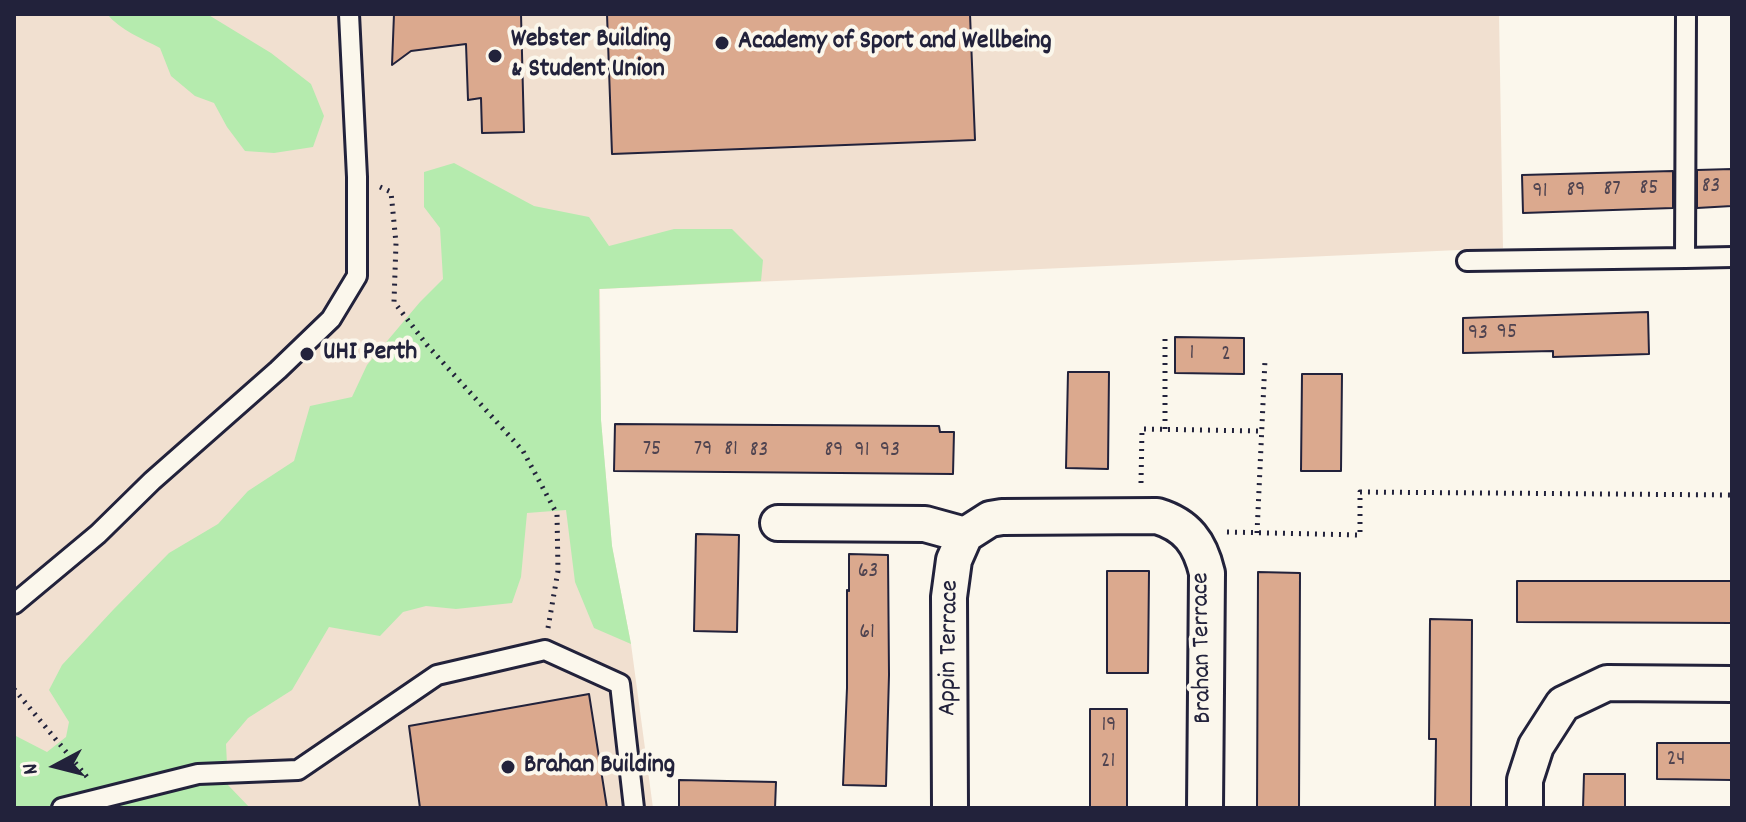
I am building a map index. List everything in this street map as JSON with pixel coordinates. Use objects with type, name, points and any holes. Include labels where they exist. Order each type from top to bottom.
[{"type":"street","points":[[778,523],[925,524],[965,535],[990,519],[1002,517],[1157,516],[1173,521],[1186,532]]},
{"type":"street","name":"Brahan Terrace","points":[[1186,532],[1196,544],[1207,573],[1205,808]]},
{"type":"street","name":"Appin Terrace","points":[[950,808],[949,597],[954,560],[965,535]]},
{"type":"street","points":[[1525,808],[1525,780],[1536,746],[1563,704],[1607,683],[1732,684]]},
{"type":"lane","points":[[14,604],[98,534],[152,481],[278,370],[331,319],[357,276],[357,177],[349,14]]},
{"type":"lane","points":[[1685,258],[1686,14]]},
{"type":"lane","points":[[1467,261],[1732,257]]},
{"type":"lane","points":[[62,808],[198,774],[298,770],[437,675],[545,650],[620,684],[634,808]]},
{"type":"path","points":[[357,177],[391,192],[396,243],[394,302],[427,345],[523,451],[557,514],[558,571],[545,650]]},
{"type":"path","points":[[1165,337],[1165,429]]},
{"type":"path","points":[[1257,533],[1265,360]]},
{"type":"path","points":[[1140,516],[1142,429],[1261,431]]},
{"type":"path","points":[[1186,532],[1360,535],[1360,492],[1732,495]]},
{"type":"path","points":[[14,689],[104,797]]},
{"type":"shaded area","name":"UHI Perth","points":[[14,14],[1499,14],[1503,248],[600,289],[601,420],[612,546],[631,644],[653,808],[14,808]]},
{"type":"green space","points":[[107,14],[207,14],[271,53],[311,84],[324,116],[313,147],[274,153],[245,151],[214,103],[195,96],[171,76],[160,48],[125,29]]},
{"type":"green space","points":[[454,163],[534,206],[589,217],[609,246],[674,229],[732,229],[763,260],[761,281],[599,289],[601,420],[612,546],[631,644],[594,628],[575,582],[566,510],[527,513],[521,577],[512,603],[456,609],[426,606],[403,612],[380,636],[329,627],[292,690],[248,718],[226,744],[228,785],[250,808],[14,808],[14,735],[47,752],[66,737],[69,722],[49,690],[62,665],[169,553],[218,524],[248,491],[294,461],[310,406],[352,397],[367,365],[443,279],[440,228],[424,207],[424,172]]},
{"type":"building","name":"Webster Building & Student Union","points":[[394,14],[521,14],[524,132],[482,133],[481,98],[468,100],[466,44],[411,51],[392,65]]},
{"type":"building","points":[[607,14],[970,14],[975,140],[612,154]]},
{"type":"building","points":[[1732,169],[1732,206],[1697,208],[1697,170]]},
{"type":"building","points":[[1673,171],[1673,208],[1523,213],[1522,175]]},
{"type":"building","points":[[1648,312],[1649,354],[1553,357],[1553,351],[1463,353],[1463,318]]},
{"type":"building","points":[[1175,337],[1244,338],[1244,374],[1175,373]]},
{"type":"building","points":[[1068,372],[1109,372],[1108,469],[1066,468]]},
{"type":"building","points":[[1302,374],[1342,374],[1341,471],[1301,471]]},
{"type":"building","points":[[615,424],[939,426],[940,432],[954,432],[953,474],[614,471]]},
{"type":"building","points":[[696,534],[739,535],[737,632],[694,631]]},
{"type":"building","points":[[849,554],[888,555],[886,786],[843,785]]},
{"type":"building","points":[[1107,571],[1149,571],[1148,673],[1107,673]]},
{"type":"building","points":[[1258,572],[1300,573],[1299,808],[1257,808]]},
{"type":"building","points":[[1517,581],[1732,581],[1732,623],[1517,622]]},
{"type":"building","points":[[1430,619],[1472,620],[1471,808],[1435,808],[1436,739],[1429,739]]},
{"type":"building","name":"Brahan Building","points":[[589,694],[607,808],[420,808],[409,726]]},
{"type":"building","points":[[1090,709],[1127,709],[1127,808],[1090,808]]},
{"type":"building","points":[[1657,743],[1732,743],[1732,780],[1657,779]]},
{"type":"building","points":[[1584,774],[1625,774],[1625,808],[1583,808]]},
{"type":"building","points":[[679,780],[776,782],[775,808],[679,808]]},
{"type":"place","name":"Academy of Sport and Wellbeing","points":[[722,43]]},
{"type":"place","name":"Webster Building & Student Union","points":[[495,56]]},
{"type":"place","name":"UHI Perth","points":[[307,354]]},
{"type":"place","name":"Brahan Building","points":[[508,767]]}]
